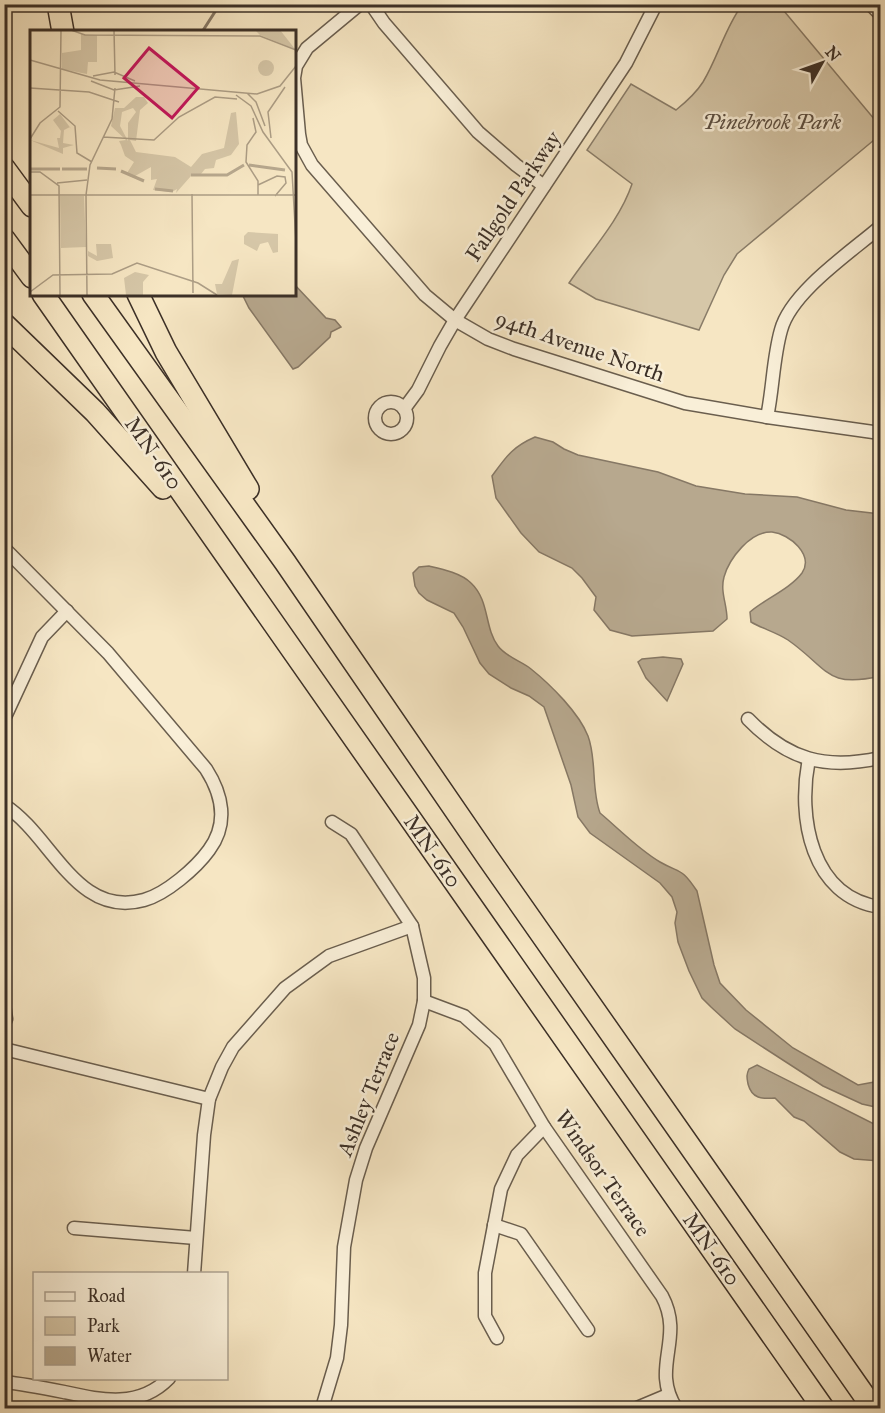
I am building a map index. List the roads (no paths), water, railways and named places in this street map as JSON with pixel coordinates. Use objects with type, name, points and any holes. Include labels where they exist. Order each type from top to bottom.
[{"type":"highway","points":[[58,4],[63,30]]},
{"type":"highway","points":[[4,168],[30,203]]},
{"type":"highway","points":[[4,239],[30,274]]},
{"type":"highway","name":"MN-610","points":[[44,296],[823,1408]]},
{"type":"highway","points":[[94,296],[285,562]]},
{"type":"highway","points":[[139,296],[166,352],[257,504],[285,562]]},
{"type":"highway","points":[[4,324],[95,411],[169,496],[356,742]]},
{"type":"highway","points":[[4,341],[95,411]]},
{"type":"highway","name":"MN-610","points":[[285,562],[494,868],[873,1408]]},
{"type":"highway","points":[[801,1306],[879,1408]]},
{"type":"street","name":"94th Avenue North","points":[[296,66],[308,48],[360,4]]},
{"type":"street","points":[[371,4],[384,23],[472,126],[499,151],[544,186]]},
{"type":"street","name":"Fallgold Parkway","points":[[404,409],[418,390],[455,320],[626,63],[656,4]]},
{"type":"street","points":[[870,4],[880,14]]},
{"type":"street","name":"94th Avenue North","points":[[296,97],[301,145],[312,165],[425,294],[455,320],[488,339],[514,350],[644,391],[715,409],[880,433]]},
{"type":"street","points":[[767,417],[781,328],[788,313],[810,286],[880,227]]},
{"type":"street","points":[[4,548],[108,653],[206,769],[215,783],[223,812],[218,834],[210,849],[199,862],[167,889],[152,897],[136,902],[119,903],[88,892],[32,828],[4,805]]},
{"type":"street","points":[[4,719],[42,637],[66,611]]},
{"type":"street","points":[[748,719],[764,735],[782,747],[809,759],[823,763],[845,764],[880,758]]},
{"type":"street","points":[[809,759],[804,800],[813,847],[819,863],[828,878],[840,890],[854,900],[880,907]]},
{"type":"street","name":"Ashley Terrace","points":[[322,1408],[337,1358],[341,1325],[344,1247],[356,1180],[366,1148],[419,1025],[424,1001],[424,978],[412,926],[351,834],[332,822]]},
{"type":"street","points":[[194,1272],[204,1135],[209,1099],[233,1047],[285,988],[329,956],[412,926]]},
{"type":"street","name":"Windsor Terrace","points":[[424,1001],[464,1016],[495,1044],[544,1128],[668,1308],[672,1320],[665,1382],[668,1395],[676,1408]]},
{"type":"street","points":[[4,1004],[6,1019],[4,1024]]},
{"type":"street","points":[[4,1049],[209,1099]]},
{"type":"street","points":[[497,1338],[485,1316],[485,1273],[501,1189],[516,1155],[544,1128]]},
{"type":"street","points":[[494,1225],[521,1234],[588,1330]]},
{"type":"street","points":[[74,1228],[196,1239]]},
{"type":"street","points":[[4,1382],[101,1400],[119,1401],[136,1398],[153,1391],[167,1380]]},
{"type":"street","points":[[637,1408],[668,1395]]},
{"type":"water","points":[[296,286],[326,318],[335,320],[341,327],[331,332],[330,337],[293,369],[249,308],[243,296],[296,296]]},
{"type":"water","points":[[535,437],[553,442],[578,455],[658,472],[696,486],[745,494],[797,497],[846,510],[880,514],[880,676],[848,680],[838,678],[820,667],[788,640],[751,622],[750,612],[797,579],[805,566],[803,553],[798,546],[786,537],[772,532],[756,536],[748,541],[731,562],[723,582],[727,619],[713,631],[632,636],[610,630],[594,610],[596,597],[582,578],[572,568],[539,552],[521,533],[496,498],[492,476],[510,453]]},
{"type":"water","points":[[429,566],[457,574],[471,583],[481,598],[498,646],[539,676],[564,700],[578,718],[591,745],[600,813],[644,851],[680,872],[692,883],[697,891],[720,983],[746,1010],[793,1048],[858,1085],[880,1081],[880,1108],[862,1104],[823,1086],[735,1029],[702,998],[678,942],[675,923],[677,912],[672,897],[660,883],[590,833],[578,817],[571,785],[544,707],[489,674],[480,663],[454,613],[427,600],[419,593],[415,586],[413,573],[419,567]]},
{"type":"water","points":[[663,657],[681,659],[683,664],[667,701],[646,678],[638,662],[642,659]]},
{"type":"water","points":[[757,1065],[880,1127],[880,1161],[854,1159],[840,1152],[804,1121],[794,1117],[775,1098],[762,1098],[752,1093],[747,1075],[749,1069]]},
{"type":"waterway","points":[[203,30],[220,4]]},
{"type":"park label","name":"Pinebrook Park","points":[[772,121]]}]
